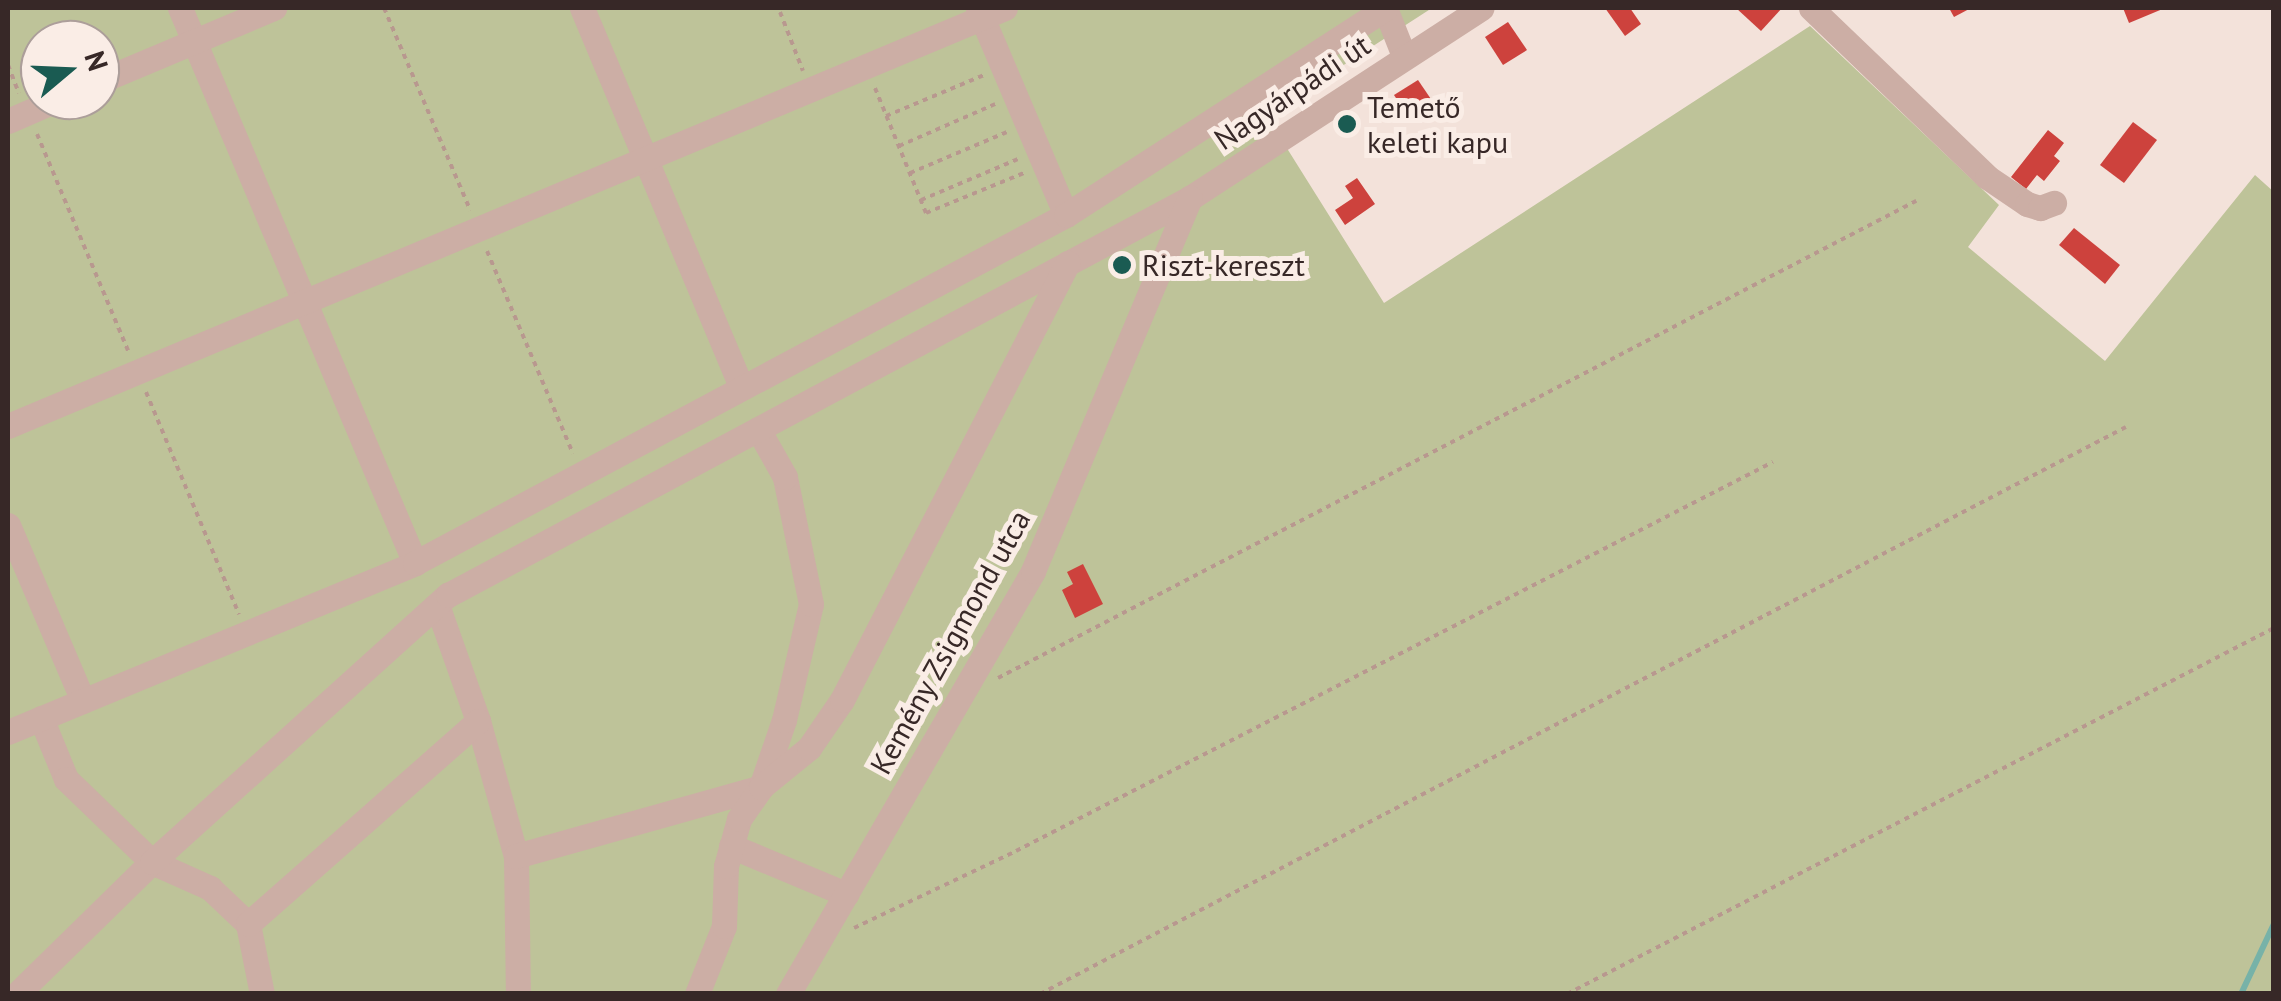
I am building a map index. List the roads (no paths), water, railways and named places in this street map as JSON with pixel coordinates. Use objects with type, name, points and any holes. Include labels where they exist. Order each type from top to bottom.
[{"type":"street","points":[[180,8],[415,562]]},
{"type":"street","points":[[120,72],[274,8]]},
{"type":"street","points":[[582,8],[742,388]]},
{"type":"street","points":[[8,732],[415,562],[1066,215],[1385,8],[1404,56]]},
{"type":"street","name":"Nagyárpádi út","points":[[16,994],[152,862],[436,605],[1190,198],[1480,8]]},
{"type":"street","points":[[1810,8],[1988,176],[2027,204],[2040,208],[2054,203]]},
{"type":"street","points":[[8,426],[988,11],[1003,67],[1066,215]]},
{"type":"street","name":"Kemény Zsigmond utca","points":[[788,994],[1033,571],[1190,198]]},
{"type":"street","points":[[697,994],[724,926],[731,846],[739,820],[761,788],[809,748],[842,700],[1068,263]]},
{"type":"street","points":[[758,429],[784,477],[811,604],[789,702],[761,788]]},
{"type":"street","points":[[8,525],[83,700]]},
{"type":"street","points":[[436,605],[478,721],[516,856],[518,994]]},
{"type":"street","points":[[41,718],[66,778],[152,862],[210,888],[248,924],[262,994]]},
{"type":"street","points":[[248,924],[478,721]]},
{"type":"street","points":[[516,856],[761,788]]},
{"type":"street","points":[[731,846],[846,894]]},
{"type":"waterway","points":[[2241,994],[2274,924]]},
{"type":"place","name":"Temető keleti kapu","points":[[1347,124]]},
{"type":"place","name":"Riszt-kereszt","points":[[1122,265]]}]
